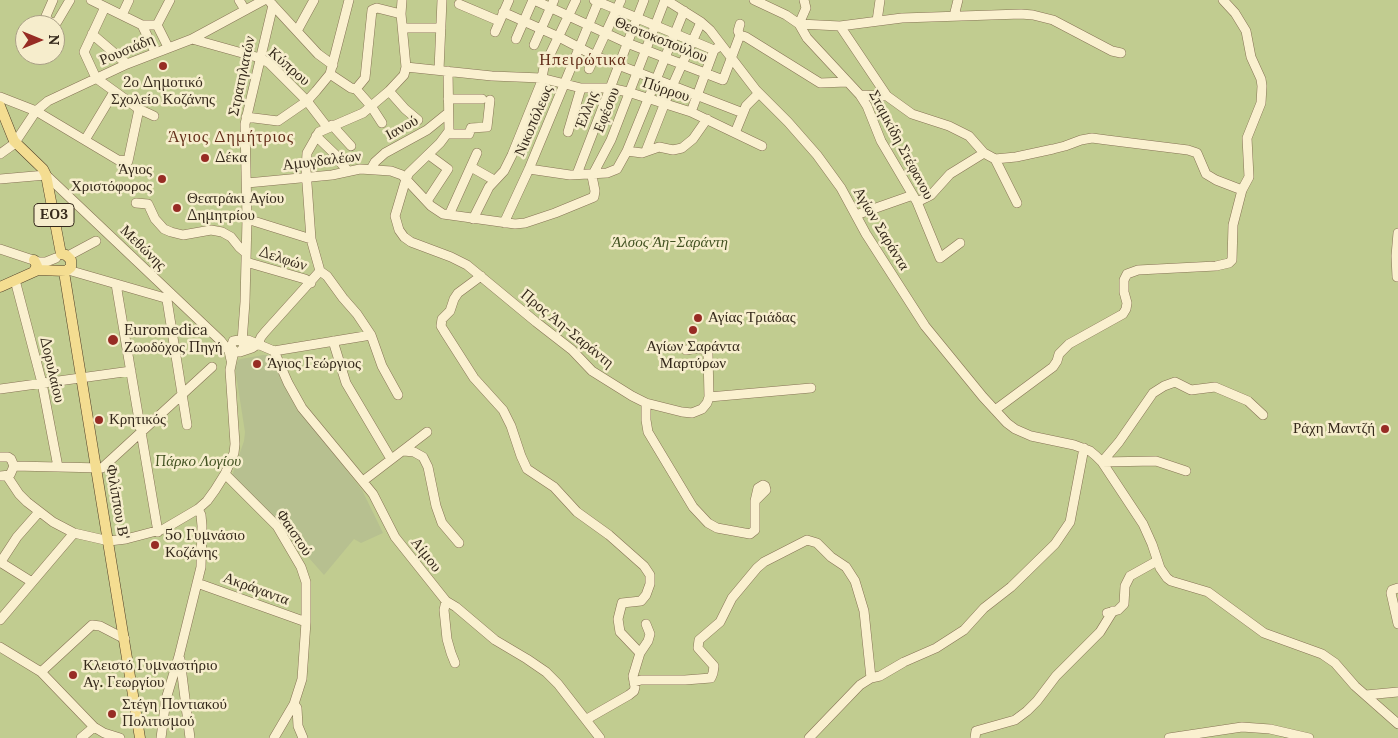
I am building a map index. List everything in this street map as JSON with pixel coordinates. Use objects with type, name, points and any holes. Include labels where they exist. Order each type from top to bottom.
[{"type":"main road","points":[[0,106],[14,141],[43,169],[46,175]]},
{"type":"main road","name":"ΕΟ3","points":[[46,175],[62,256],[71,264],[63,271],[54,263],[62,256]]},
{"type":"main road","points":[[34,260],[37,266],[34,271]]},
{"type":"main road","points":[[0,288],[34,271],[63,271]]},
{"type":"main road","name":"Φιλίππου Β'","points":[[63,271],[140,738]]},
{"type":"street","points":[[53,0],[46,16],[48,21],[53,24],[57,22],[70,0]]},
{"type":"street","points":[[90,0],[142,25],[157,25]]},
{"type":"street","points":[[122,15],[129,0]]},
{"type":"street","points":[[157,25],[170,0]]},
{"type":"street","points":[[238,0],[245,10]]},
{"type":"street","name":"Ρουσιάδη","points":[[0,154],[12,146],[36,111],[48,101],[127,64],[192,39],[264,0]]},
{"type":"street","points":[[297,31],[314,0]]},
{"type":"street","points":[[246,117],[278,121],[307,101],[331,70],[349,0]]},
{"type":"street","points":[[398,395],[382,366],[371,335],[327,276],[320,271],[311,239],[306,177],[307,153],[316,136],[330,126],[356,117],[389,91],[404,75],[406,67],[401,14],[402,0]]},
{"type":"street","points":[[406,179],[409,173],[430,155],[447,134],[448,99],[441,28],[442,0]]},
{"type":"street","points":[[495,32],[509,0]]},
{"type":"street","points":[[516,39],[534,0]]},
{"type":"street","name":"Θεοτοκοπούλου","points":[[534,0],[553,4],[569,15],[627,43],[723,80],[732,60]]},
{"type":"street","points":[[473,218],[494,180],[497,179],[510,160],[544,67],[576,0]]},
{"type":"street","points":[[589,69],[621,0]]},
{"type":"street","name":"Έλλης","points":[[577,174],[644,0]]},
{"type":"street","name":"Αγίων Σαράντα","points":[[665,0],[701,22],[718,48],[732,60],[759,93],[788,122],[829,170],[869,240],[925,326],[995,410],[1022,433],[1084,448]]},
{"type":"street","name":"Εφέσου","points":[[594,173],[611,140],[665,0]]},
{"type":"street","name":"Σταμκίδη Στέφανου","points":[[754,0],[786,15],[799,24],[807,38],[860,95],[867,106],[881,141],[915,198],[940,258],[960,243]]},
{"type":"street","points":[[804,0],[806,8],[799,24],[840,26],[919,17],[1033,15],[1053,20],[1112,51],[1121,53]]},
{"type":"street","points":[[877,21],[880,0]]},
{"type":"street","points":[[954,16],[958,0]]},
{"type":"street","points":[[995,410],[1053,367],[1059,354],[1069,344],[1123,314],[1127,303],[1124,292],[1124,280],[1127,274],[1132,271],[1184,269],[1229,263],[1233,255],[1233,225],[1242,190],[1249,176],[1247,138],[1261,104],[1262,86],[1261,79],[1251,57],[1246,30],[1235,13],[1223,0]]},
{"type":"street","points":[[597,1],[693,41],[718,48],[705,73],[690,112]]},
{"type":"street","name":"Νικοπόλεως","points":[[504,223],[529,169],[597,1]]},
{"type":"street","points":[[270,2],[331,70],[352,88],[356,89],[371,106],[382,123]]},
{"type":"street","name":"Στρατηλατών","points":[[109,541],[158,532],[198,509],[215,490],[225,474],[234,453],[236,444],[230,374],[239,345],[246,257],[246,117],[260,58],[270,2]]},
{"type":"street","points":[[455,2],[499,21]]},
{"type":"street","points":[[534,45],[553,4]]},
{"type":"street","points":[[104,7],[84,52],[96,78],[114,92],[154,116]]},
{"type":"street","points":[[356,89],[365,78],[371,18],[374,8],[401,14]]},
{"type":"street","points":[[529,169],[570,175],[608,173],[617,169],[627,151],[684,11]]},
{"type":"street","points":[[503,12],[558,36],[595,56],[742,113]]},
{"type":"street","points":[[646,152],[672,86],[701,22]]},
{"type":"street","points":[[732,60],[740,35],[738,31],[740,24]]},
{"type":"street","points":[[142,25],[155,52]]},
{"type":"street","points":[[157,25],[168,48]]},
{"type":"street","points":[[840,26],[887,96],[912,114],[960,130],[969,136],[984,153],[995,159],[1017,203]]},
{"type":"street","points":[[403,28],[441,28]]},
{"type":"street","points":[[92,34],[127,64]]},
{"type":"street","points":[[740,35],[820,82],[847,82]]},
{"type":"street","name":"Κύπρου","points":[[192,39],[260,58],[269,64],[351,146]]},
{"type":"street","name":"Πύρρου","points":[[406,67],[492,76],[541,78],[581,88],[610,88],[690,112],[762,146]]},
{"type":"street","points":[[568,132],[581,88]]},
{"type":"street","points":[[389,91],[418,120]]},
{"type":"street","points":[[85,140],[114,92]]},
{"type":"street","points":[[735,133],[746,106],[759,93]]},
{"type":"street","points":[[860,95],[887,96]]},
{"type":"street","points":[[0,97],[36,111],[118,160],[128,161],[140,109]]},
{"type":"street","points":[[447,134],[469,134],[471,128],[487,127],[486,99],[448,99]]},
{"type":"street","points":[[0,106],[11,101]]},
{"type":"street","name":"Ιανού","points":[[371,169],[375,162],[385,153],[427,130],[448,113]]},
{"type":"street","points":[[627,151],[642,153],[659,147],[673,150],[682,148],[693,139],[707,119]]},
{"type":"street","points":[[316,136],[341,160],[340,162],[348,171]]},
{"type":"street","points":[[995,159],[1021,156],[1092,138],[1188,150],[1199,155],[1206,174],[1211,178],[1242,190]]},
{"type":"street","points":[[449,215],[477,152]]},
{"type":"street","points":[[856,215],[930,195],[950,174],[984,153]]},
{"type":"street","points":[[426,201],[448,169],[430,155]]},
{"type":"street","points":[[471,167],[494,180]]},
{"type":"street","name":"Αμυγδαλέων","points":[[247,183],[332,175],[348,171],[371,169],[391,171],[398,173],[406,179],[439,212],[504,223],[525,223],[594,197],[595,191],[592,178],[594,173]]},
{"type":"street","points":[[0,179],[46,175]]},
{"type":"street","name":"Μεθώνης","points":[[46,175],[221,341],[228,350],[239,345]]},
{"type":"street","name":"Προς Άη-Σαράντη","points":[[406,179],[395,216],[399,230],[404,237],[422,247],[458,260],[481,276],[572,350],[592,371],[632,396],[646,403],[682,412],[702,409],[709,397]]},
{"type":"street","points":[[136,203],[148,204],[155,219],[164,229],[171,232],[182,235],[211,230],[222,232],[231,237],[246,257]]},
{"type":"street","points":[[247,219],[311,239]]},
{"type":"street","points":[[1397,277],[1398,233]]},
{"type":"street","points":[[0,249],[42,262],[62,256],[96,241]]},
{"type":"street","name":"Δελφών","points":[[246,257],[311,283]]},
{"type":"street","points":[[63,271],[116,284],[167,300],[187,425]]},
{"type":"street","points":[[258,344],[261,337],[320,271]]},
{"type":"street","points":[[481,276],[458,293],[450,311],[442,319],[441,326],[474,378],[503,410],[511,426],[518,450],[528,469],[554,487],[581,516],[609,535],[648,571],[651,579],[646,596],[641,601],[622,603],[618,619],[620,632],[640,653]]},
{"type":"street","name":"Δορυλαίου","points":[[15,280],[42,383],[58,467]]},
{"type":"street","points":[[116,284],[158,532]]},
{"type":"street","points":[[221,341],[239,345],[258,344],[274,351],[371,335]]},
{"type":"street","points":[[333,341],[346,383],[391,459]]},
{"type":"street","points":[[686,350],[692,347],[698,348],[705,350],[708,354],[709,397],[811,388]]},
{"type":"street","name":"Αίμου","points":[[274,351],[288,384],[302,408],[336,451],[363,480],[379,502],[402,548],[446,601],[456,607],[495,640],[527,658],[546,672],[558,684],[600,738]]},
{"type":"street","points":[[14,466],[96,468],[106,465],[212,367]]},
{"type":"street","points":[[0,389],[131,371]]},
{"type":"street","points":[[1102,462],[1119,442],[1153,393],[1175,382],[1191,390],[1215,388],[1248,401],[1263,415]]},
{"type":"street","points":[[646,403],[648,432],[693,507],[708,523],[716,528],[750,534],[755,530],[755,501]]},
{"type":"street","points":[[363,480],[428,432]]},
{"type":"street","points":[[809,738],[852,692],[871,678],[880,676],[904,662],[936,648],[964,630],[984,608],[1011,586],[1055,544],[1070,522],[1084,448],[1102,462],[1143,524],[1163,573],[1172,581],[1208,592],[1264,633],[1322,654],[1336,663],[1355,686],[1398,724]]},
{"type":"street","points":[[404,451],[414,452],[424,457],[442,523],[459,543]]},
{"type":"street","points":[[0,456],[11,459],[14,466],[12,473],[3,476],[39,512],[74,533],[109,541]]},
{"type":"street","points":[[1102,462],[1156,462],[1186,471]]},
{"type":"street","name":"Φαιστού","points":[[225,474],[277,526],[301,567],[307,589],[302,679],[294,704],[274,738]]},
{"type":"street","points":[[161,738],[166,698],[179,656],[201,567],[202,526],[201,515],[198,509]]},
{"type":"street","points":[[32,582],[0,563],[17,537],[39,512]]},
{"type":"street","points":[[0,620],[74,533]]},
{"type":"street","points":[[634,682],[641,680],[678,681],[711,678],[714,673],[714,666],[698,648],[699,640],[720,622],[732,598],[757,568],[774,556],[807,540],[817,543],[831,557],[846,567],[856,581],[864,611],[871,678]]},
{"type":"street","points":[[975,738],[976,731],[1015,720],[1032,707],[1056,676],[1100,632],[1110,612],[1118,610],[1124,604],[1125,586],[1130,576],[1157,561]]},
{"type":"street","name":"Ακράγαντα","points":[[197,583],[306,622]]},
{"type":"street","points":[[1398,588],[1392,590],[1391,593],[1398,624]]},
{"type":"street","points":[[446,601],[444,610],[447,639],[450,653],[456,664]]},
{"type":"street","points":[[586,719],[629,696],[634,691],[634,668],[640,653],[648,642],[650,634],[646,624]]},
{"type":"street","points":[[41,672],[92,625],[100,626],[125,639]]},
{"type":"street","points":[[0,648],[41,672],[94,727],[104,733],[120,738]]},
{"type":"street","points":[[179,656],[190,738]]},
{"type":"street","points":[[1366,695],[1398,692]]},
{"type":"street","points":[[294,704],[297,708],[298,726],[303,738]]},
{"type":"street","points":[[81,738],[94,727]]},
{"type":"street","points":[[1168,738],[1221,734],[1242,727],[1259,727],[1308,738]]},
{"type":"green space","points":[[0,0],[1398,0],[1398,738],[0,738]]},
{"type":"green space","points":[[273,355],[280,378],[293,402],[362,490],[383,533],[361,543],[354,539],[324,575],[271,515],[232,476],[244,441],[245,432],[235,368],[238,360]]},
{"type":"place","name":"2ο Δημοτικό Σχολείο Κοζάνης","points":[[163,66]]},
{"type":"place","name":"Δέκα","points":[[205,158]]},
{"type":"place","name":"Άγιος Χριστόφορος","points":[[162,179]]},
{"type":"place","name":"Θεατράκι Αγίου Δημητρίου","points":[[177,208]]},
{"type":"place","name":"Αγίας Τριάδας","points":[[698,318]]},
{"type":"place","name":"Αγίων Σαράντα Μαρτύρων","points":[[693,330]]},
{"type":"place","name":"Euromedica Ζωοδόχος Πηγή","points":[[113,340]]},
{"type":"place","name":"Άγιος Γεώργιος","points":[[257,364]]},
{"type":"place","name":"Κρητικός","points":[[99,420]]},
{"type":"place","name":"Ράχη Μαντζή","points":[[1385,429]]},
{"type":"place","name":"5o Γυμνάσιο Κοζάνης","points":[[155,545]]},
{"type":"place","name":"Κλειστό Γυμναστήριο Αγ. Γεωργίου","points":[[73,675]]},
{"type":"place","name":"Στέγη Ποντιακού Πολιτισμού","points":[[112,714]]},
{"type":"district","name":"Ηπειρώτικα","points":[[583,60]]},
{"type":"district","name":"Άγιος Δημήτριος","points":[[231,137]]},
{"type":"park label","name":"Άλσος Άη-Σαράντη","points":[[670,243]]},
{"type":"park label","name":"Πάρκο Λογίου","points":[[198,462]]}]
